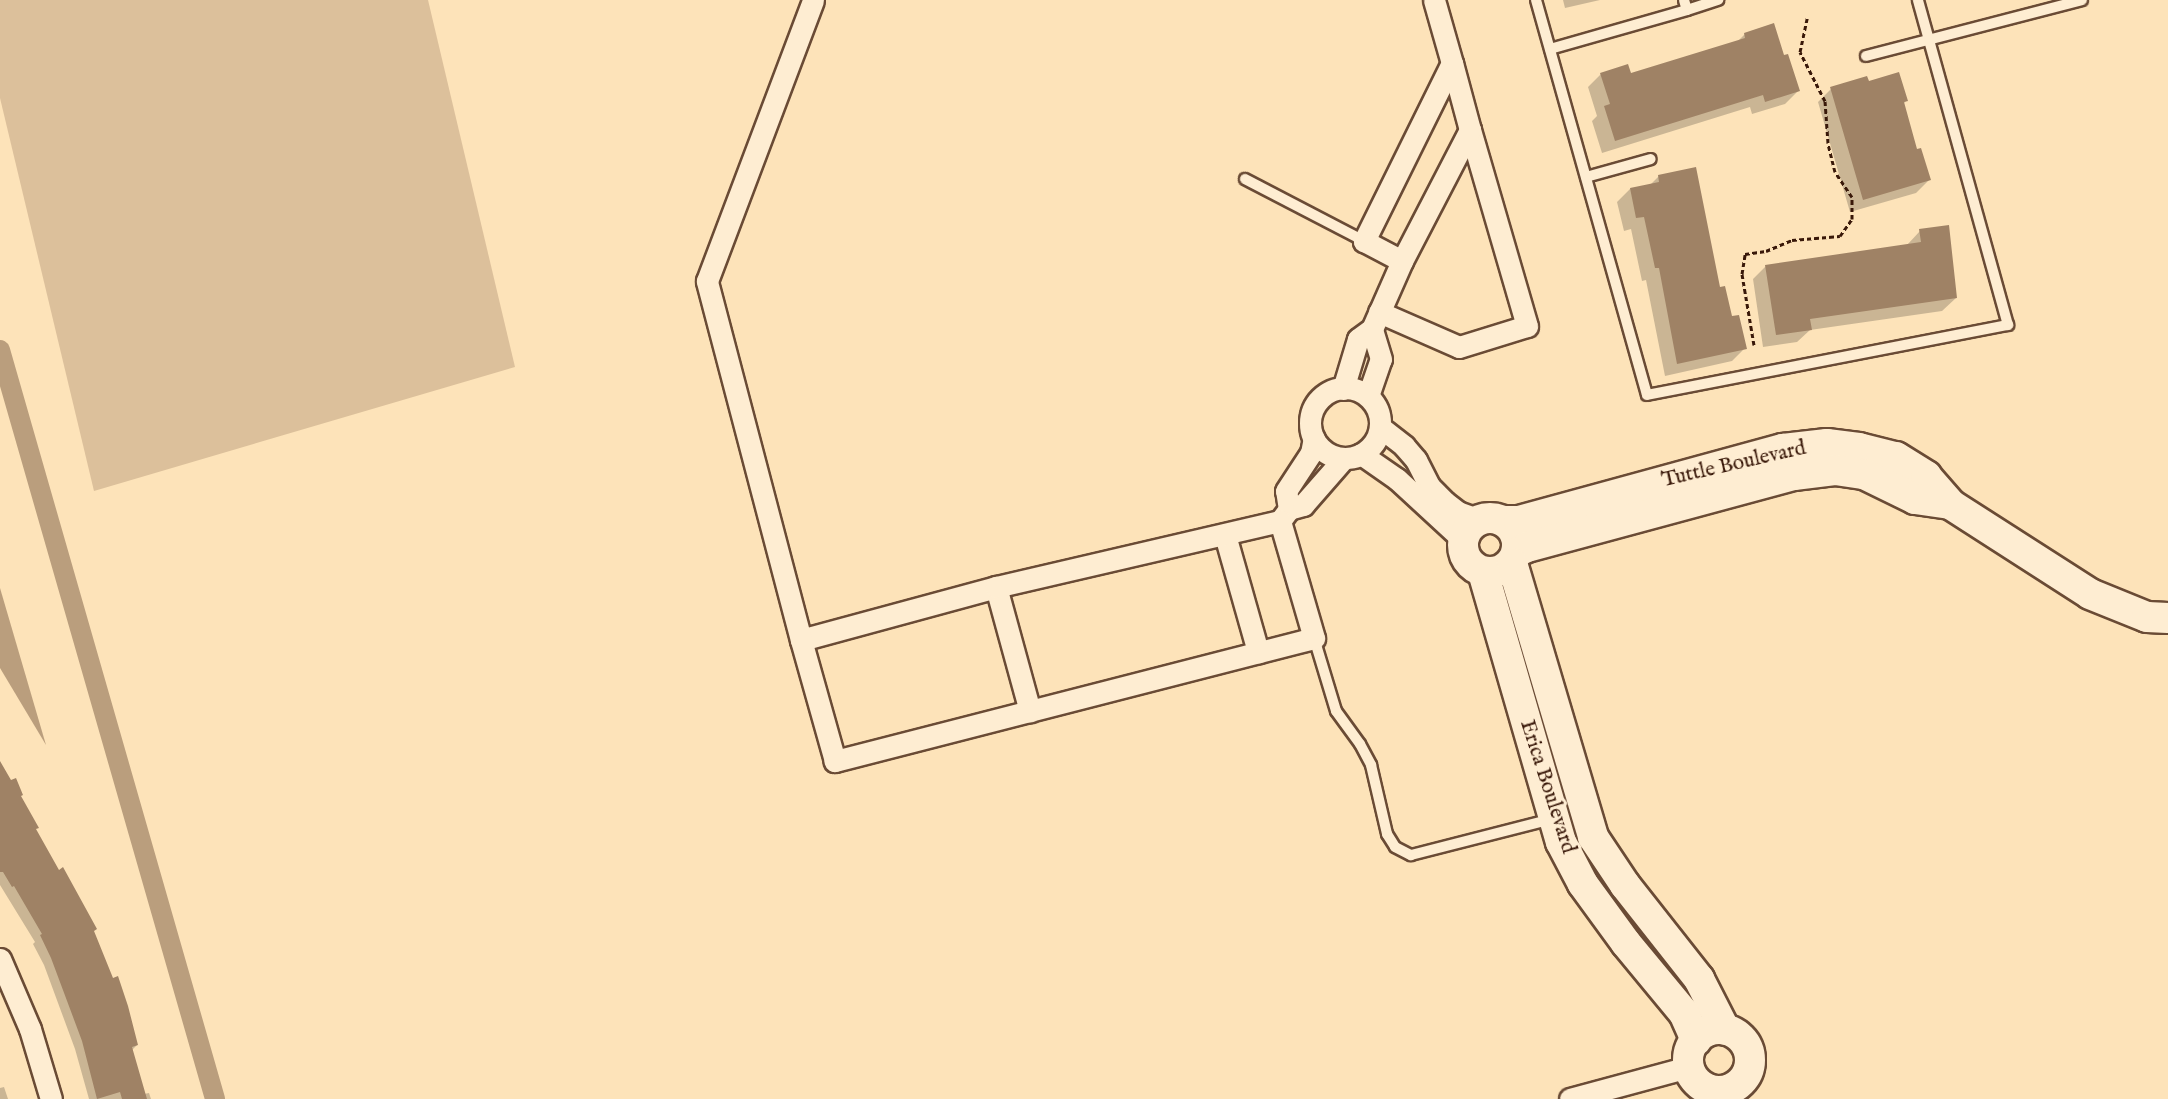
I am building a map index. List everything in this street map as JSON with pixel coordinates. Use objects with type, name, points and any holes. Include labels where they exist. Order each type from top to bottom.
[{"type":"street","points":[[801,640],[996,587],[1225,535],[1285,515],[1303,505],[1352,456],[1371,447],[1380,427],[1375,405],[1368,396],[1357,390],[1343,389],[1324,395],[1316,404],[1311,426],[1314,438],[1311,453],[1286,491],[1285,515],[1314,638],[835,761],[801,640],[707,281],[813,0]]},
{"type":"street","points":[[1376,320],[1459,347],[1527,326],[1434,0]]},
{"type":"street","points":[[1402,261],[1364,241],[1452,63]]},
{"type":"street","points":[[1343,389],[1358,339],[1376,320],[1402,261],[1470,130]]},
{"type":"street","points":[[1368,396],[1381,359],[1376,320]]},
{"type":"street","points":[[1380,427],[1395,436],[1404,446],[1416,460],[1430,487],[1445,502],[1482,527]]},
{"type":"street","points":[[1314,438],[1329,454],[1352,456],[1482,527],[1516,534],[1514,558],[1499,572],[1484,572],[1468,562],[1464,554],[1482,527]]},
{"type":"street","name":"Tuttle Boulevard","points":[[1482,527],[1519,521],[1783,449],[1827,444],[1896,457],[1926,476],[1950,504],[2090,594],[2147,616],[2168,618]]},
{"type":"street","name":"Tuttle Boulevard","points":[[1514,558],[1549,541],[1783,478],[1835,470],[1864,474],[1915,499],[1950,504]]},
{"type":"street","points":[[1225,535],[1258,652]]},
{"type":"street","name":"Erica Boulevard","points":[[1514,558],[1593,837],[1625,885],[1699,979],[1725,1030]]},
{"type":"street","name":"Erica Boulevard","points":[[1484,572],[1561,842],[1583,884],[1626,943],[1684,1013],[1713,1080]]},
{"type":"street","points":[[996,587],[1030,711]]},
{"type":"street","points":[[0,958],[30,1029],[51,1099]]},
{"type":"street","points":[[1570,1099],[1713,1080],[1748,1070],[1748,1049],[1743,1040],[1725,1030],[1704,1033],[1713,1080]]},
{"type":"lane","points":[[1536,0],[1647,395],[2008,325],[1918,0]]},
{"type":"lane","points":[[1550,49],[1685,5],[1718,0]]},
{"type":"lane","points":[[1866,56],[2082,0]]},
{"type":"lane","points":[[1586,177],[1651,159]]},
{"type":"lane","points":[[1245,179],[1364,241]]},
{"type":"lane","points":[[1314,638],[1336,711],[1360,744],[1371,765],[1388,834],[1395,847],[1411,855],[1554,819]]},
{"type":"path","points":[[1754,345],[1742,274],[1745,254],[1766,251],[1792,240],[1839,236],[1852,219],[1852,197],[1835,172],[1828,143],[1825,101],[1800,52],[1807,18]]},
{"type":"shaded area","points":[[0,0],[428,0],[515,367],[94,491],[0,98]]},
{"type":"shaded area","points":[[0,588],[46,745],[0,668]]},
{"type":"building","points":[[1774,23],[1784,55],[1788,54],[1800,91],[1765,102],[1763,95],[1615,141],[1604,106],[1610,104],[1600,73],[1628,64],[1631,73],[1745,38],[1744,33]]},
{"type":"building","points":[[1899,72],[1908,101],[1904,102],[1917,149],[1921,148],[1931,180],[1863,200],[1830,87],[1867,76],[1869,81]]},
{"type":"building","points":[[1696,167],[1720,287],[1725,286],[1732,316],[1739,315],[1747,349],[1677,364],[1659,268],[1655,268],[1644,217],[1636,218],[1630,188],[1659,182],[1658,175]]},
{"type":"building","points":[[1949,225],[1957,298],[1810,319],[1812,330],[1776,335],[1765,265],[1921,242],[1919,229]]},
{"type":"building","points":[[0,761],[11,780],[16,778],[23,795],[21,796],[39,828],[36,829],[59,870],[63,867],[97,929],[94,931],[113,978],[118,976],[138,1045],[132,1047],[147,1099],[122,1099],[120,1092],[97,1099],[82,1041],[40,935],[42,934],[14,886],[12,887],[3,872],[0,872]]},
{"type":"waterway","points":[[0,350],[215,1099]]}]
